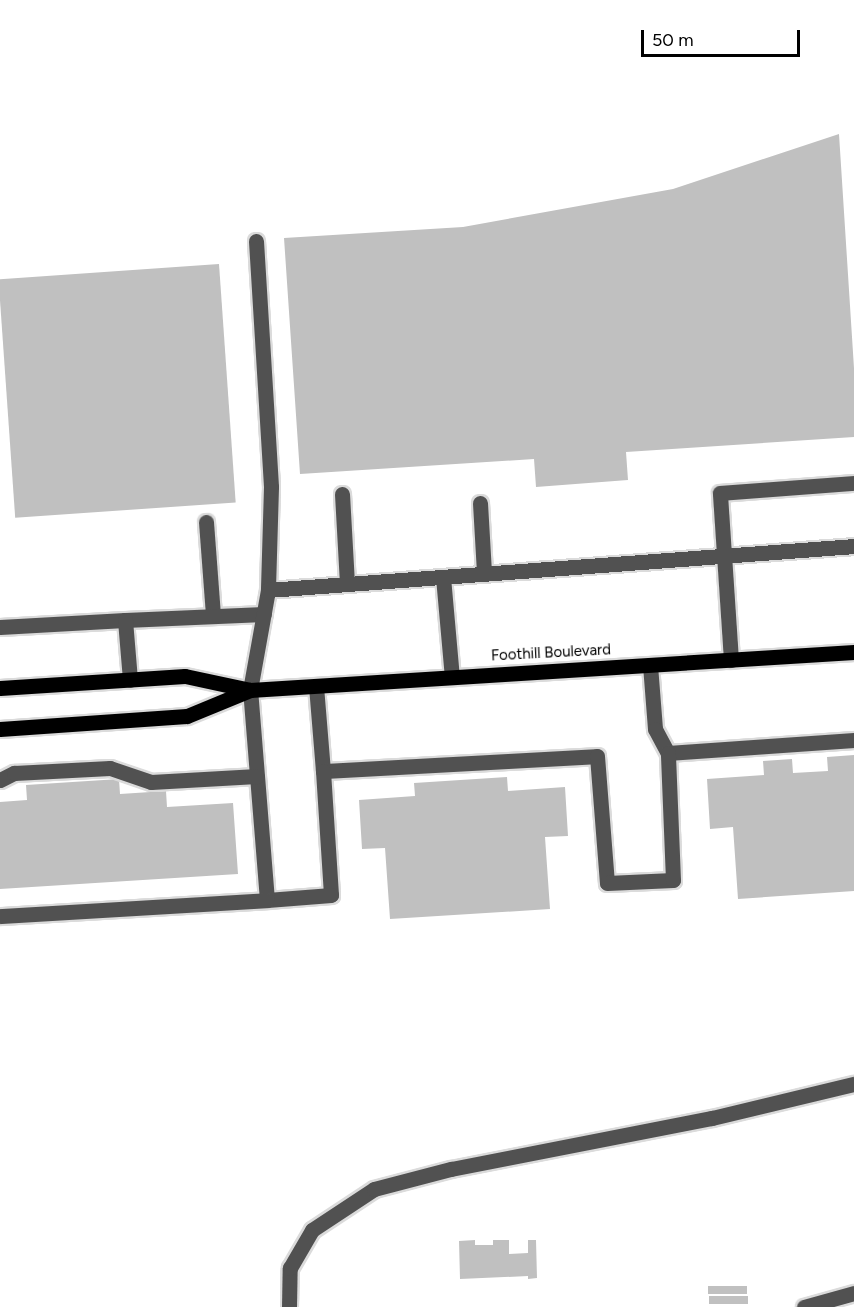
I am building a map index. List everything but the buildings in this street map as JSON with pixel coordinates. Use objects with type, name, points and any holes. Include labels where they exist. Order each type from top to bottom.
[{"type":"main road","name":"Foothill Boulevard","points":[[0,688],[185,676],[250,690],[854,652]]},
{"type":"main road","name":"Foothill Boulevard","points":[[0,729],[187,716],[250,690]]},
{"type":"lane","points":[[256,241],[271,487],[268,590],[250,690],[267,900]]},
{"type":"lane","points":[[731,660],[720,494],[854,483]]},
{"type":"lane","points":[[342,494],[347,584]]},
{"type":"lane","points":[[480,503],[484,573]]},
{"type":"lane","points":[[206,522],[213,616]]},
{"type":"lane","points":[[268,590],[854,546]]},
{"type":"lane","points":[[443,577],[452,677]]},
{"type":"lane","points":[[0,627],[264,614]]},
{"type":"lane","points":[[125,620],[129,680]]},
{"type":"lane","points":[[323,771],[597,756],[607,883],[673,880],[668,753],[655,729],[650,665]]},
{"type":"lane","points":[[0,916],[331,896],[316,686]]},
{"type":"lane","points":[[668,753],[854,740]]},
{"type":"lane","points":[[0,780],[14,773],[110,768],[151,782],[257,776]]},
{"type":"lane","points":[[289,1307],[290,1268],[312,1230],[374,1189],[451,1169],[712,1118],[854,1084]]},
{"type":"lane","points":[[804,1307],[854,1293]]}]
